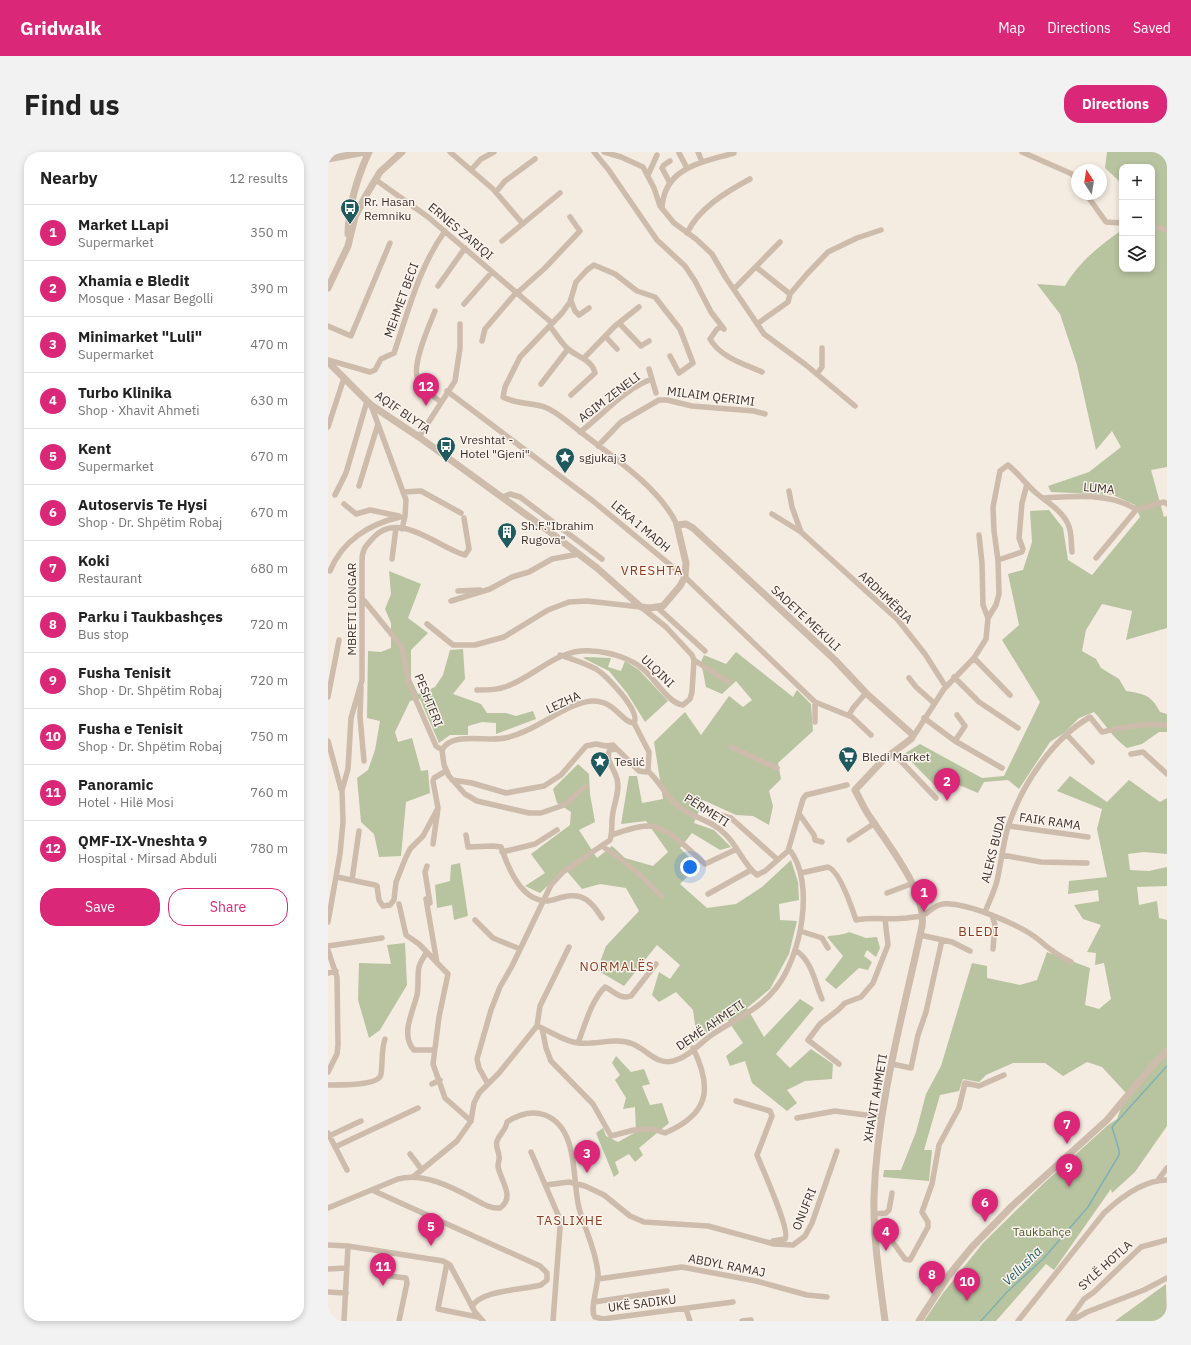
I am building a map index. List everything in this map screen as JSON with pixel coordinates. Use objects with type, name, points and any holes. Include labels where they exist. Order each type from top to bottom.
[{"type":"street","points":[[328,159],[365,152]]},
{"type":"street","points":[[348,246],[349,217],[362,167],[370,152]]},
{"type":"street","points":[[328,288],[348,246],[356,218],[376,180],[388,164],[402,152]]},
{"type":"street","points":[[450,152],[496,192],[523,224]]},
{"type":"street","points":[[471,170],[481,159],[494,152]]},
{"type":"street","points":[[594,152],[608,169],[657,240],[685,266],[695,281],[711,312],[723,328],[712,334],[710,339],[712,343],[732,359],[762,372]]},
{"type":"street","points":[[604,152],[632,161],[644,167],[662,208],[674,223],[701,243],[712,254],[757,324],[770,340],[817,374],[855,406]]},
{"type":"street","points":[[618,152],[629,156],[632,161]]},
{"type":"street","points":[[698,152],[702,162]]},
{"type":"street","points":[[1022,152],[1071,174]]},
{"type":"street","points":[[679,153],[686,168]]},
{"type":"street","points":[[662,208],[662,200],[670,183],[686,168],[734,153]]},
{"type":"street","points":[[648,175],[657,155]]},
{"type":"street","points":[[496,192],[505,181],[535,159]]},
{"type":"street","points":[[670,160],[662,168],[670,183]]},
{"type":"street","points":[[685,232],[705,209],[750,179]]},
{"type":"street","name":"ERNES ZARIQI","points":[[376,180],[445,231],[465,248],[551,324],[568,349]]},
{"type":"street","points":[[502,241],[560,193]]},
{"type":"street","points":[[685,232],[700,210],[716,195]]},
{"type":"street","points":[[1090,200],[1106,222],[1119,223]]},
{"type":"street","points":[[482,341],[485,329],[516,294],[580,231],[570,217]]},
{"type":"street","points":[[1155,227],[1167,230]]},
{"type":"street","points":[[757,324],[788,302],[790,294],[828,252],[857,238],[881,230]]},
{"type":"street","name":"MEHMET BECI","points":[[328,361],[370,372],[374,370],[381,359],[394,353],[432,250],[445,231]]},
{"type":"street","points":[[734,289],[780,242]]},
{"type":"street","points":[[328,326],[351,336],[390,243]]},
{"type":"street","points":[[438,286],[465,248]]},
{"type":"street","points":[[427,624],[453,645],[475,645],[504,638],[548,610],[569,602],[587,601],[658,608],[670,600],[685,577],[686,563],[677,525],[668,509],[651,489],[598,446],[547,408],[513,401],[503,397],[504,387],[520,357],[571,301],[576,282],[594,266],[615,274],[637,291],[655,297],[680,329],[692,363],[679,373],[670,356]]},
{"type":"street","points":[[756,267],[790,294]]},
{"type":"street","name":"ERNES ZARIQI","points":[[464,304],[475,289],[492,272]]},
{"type":"street","points":[[571,301],[575,311],[579,315],[588,308]]},
{"type":"street","points":[[584,358],[604,336],[639,307]]},
{"type":"street","points":[[434,311],[418,360],[417,373],[418,381],[441,402]]},
{"type":"street","points":[[619,323],[641,346],[648,341]]},
{"type":"street","points":[[420,437],[452,385],[458,370],[460,324]]},
{"type":"street","points":[[604,336],[617,349]]},
{"type":"street","points":[[817,374],[822,367],[822,348]]},
{"type":"street","points":[[541,384],[568,349],[584,358],[594,369],[595,373],[571,395]]},
{"type":"street","name":"AQIF BLYTA","points":[[328,361],[369,403],[420,437],[503,497],[579,554],[641,607]]},
{"type":"street","name":"AGIM ZENELI","points":[[649,369],[656,393]]},
{"type":"street","points":[[328,427],[344,378]]},
{"type":"street","name":"AGIM ZENELI","points":[[580,432],[643,382],[652,380]]},
{"type":"street","name":"LEKA I MADH","points":[[447,392],[593,501],[685,577],[815,702],[849,715],[871,735]]},
{"type":"street","name":"MILAIM QERIMI","points":[[598,446],[621,422],[659,400],[667,400],[719,410],[754,411],[765,414]]},
{"type":"street","points":[[369,403],[403,492],[406,507],[392,558]]},
{"type":"street","points":[[335,495],[346,473],[369,403]]},
{"type":"street","points":[[359,486],[378,424]]},
{"type":"street","points":[[936,798],[892,753],[913,737],[946,686],[974,658],[986,639],[988,618],[996,605],[999,594],[998,560],[994,531],[993,507],[1000,471],[1008,465],[1027,484],[1045,498],[1068,524],[1072,552]]},
{"type":"street","points":[[998,560],[1018,555],[1023,549],[1020,538],[1022,502],[1027,484]]},
{"type":"street","points":[[381,530],[399,528],[426,536],[465,555],[469,549],[463,516],[422,491],[403,492]]},
{"type":"street","name":"ARDHMËRIA","points":[[789,491],[792,507],[801,532]]},
{"type":"street","points":[[503,497],[510,494],[520,497],[602,559]]},
{"type":"street","name":"LUMA","points":[[1045,498],[1102,498],[1127,504],[1136,510]]},
{"type":"street","points":[[1096,558],[1136,510],[1164,502],[1167,504]]},
{"type":"street","points":[[344,504],[356,514],[370,510],[403,516]]},
{"type":"street","name":"ARDHMËRIA","points":[[772,514],[801,532],[898,620],[925,654],[946,686]]},
{"type":"street","points":[[330,571],[341,551],[356,537],[380,523],[403,516]]},
{"type":"street","name":"MBRETI LONGAR","points":[[342,790],[348,764],[351,718],[361,686],[363,673],[362,598],[364,548],[381,530],[403,516]]},
{"type":"street","name":"SADETE MEKULI","points":[[677,525],[686,524],[694,528],[835,660],[866,693],[913,737]]},
{"type":"street","points":[[979,535],[982,563],[983,605],[988,618]]},
{"type":"street","points":[[451,601],[490,589],[512,577],[529,572],[552,559],[579,554]]},
{"type":"street","points":[[458,590],[490,589]]},
{"type":"street","name":"PESHTERI","points":[[362,598],[402,647],[408,684],[436,746],[442,750],[442,760],[446,771],[452,780],[472,799],[535,814],[564,805],[586,786]]},
{"type":"street","points":[[641,607],[679,639],[692,655],[694,660],[728,682]]},
{"type":"street","points":[[658,608],[705,651]]},
{"type":"street","points":[[328,697],[339,640]]},
{"type":"street","name":"ULQINI","points":[[477,690],[495,689],[511,685],[560,655],[573,652],[593,651],[630,660],[644,670],[674,703],[683,705],[690,700],[692,692],[694,660]]},
{"type":"street","points":[[573,652],[572,655],[574,660]]},
{"type":"street","points":[[452,780],[472,783],[498,792],[506,793],[544,786],[556,780],[586,746],[596,744],[606,746],[613,745],[639,771],[648,771],[649,752],[634,723],[634,714],[613,684],[597,670],[560,655]]},
{"type":"street","points":[[974,658],[1010,695]]},
{"type":"street","points":[[954,677],[978,702],[1018,728]]},
{"type":"street","points":[[909,678],[916,687],[934,703]]},
{"type":"street","name":"MBRETI LONGAR","points":[[361,686],[362,700],[360,716],[364,761]]},
{"type":"street","points":[[849,715],[866,693]]},
{"type":"street","name":"LEZHA","points":[[442,750],[445,745],[454,739],[495,740],[513,736],[536,727],[578,704],[589,702],[608,704],[615,708],[629,722],[634,723]]},
{"type":"street","points":[[815,702],[815,722]]},
{"type":"street","points":[[955,741],[965,726],[957,715]]},
{"type":"street","points":[[924,718],[955,741],[1002,768]]},
{"type":"street","name":"ALEKS BUDA","points":[[985,912],[995,888],[1009,826],[1032,775],[1040,764],[1067,735],[1079,724],[1090,718],[1102,732],[1129,726],[1156,724],[1167,725]]},
{"type":"street","points":[[1067,735],[1092,762]]},
{"type":"street","points":[[328,741],[342,790],[343,822],[337,877],[328,922]]},
{"type":"street","points":[[731,747],[777,768]]},
{"type":"street","points":[[488,1084],[479,1068],[477,1059],[494,1000],[556,878],[610,840],[612,814],[618,788],[618,780],[608,757],[610,750],[617,749]]},
{"type":"street","points":[[1131,754],[1143,752],[1167,774]]},
{"type":"street","name":"XHAVIT AHMETI","points":[[885,1321],[874,1214],[876,1157],[892,1064],[920,935],[922,916],[921,903],[911,884],[889,843],[874,823],[855,790],[864,779],[892,753]]},
{"type":"street","points":[[433,844],[438,808],[433,781],[434,778],[446,771]]},
{"type":"street","name":"PËRMETI","points":[[648,771],[654,777],[666,796],[685,811],[710,822],[726,834],[751,870]]},
{"type":"street","points":[[708,894],[751,870],[757,875],[778,860],[789,849],[800,815],[803,798],[806,795],[847,785]]},
{"type":"street","points":[[337,877],[377,886],[381,904],[384,906],[390,906],[394,900],[396,882],[408,853],[423,836],[438,808]]},
{"type":"street","points":[[713,813],[731,818],[778,860]]},
{"type":"street","points":[[800,815],[814,834],[815,840],[822,842]]},
{"type":"street","points":[[849,840],[874,823]]},
{"type":"street","name":"FAIK RAMA","points":[[1009,826],[1088,837]]},
{"type":"street","points":[[611,835],[634,827],[658,827],[679,841],[705,864],[737,850]]},
{"type":"street","points":[[502,852],[535,844],[557,830]]},
{"type":"street","points":[[352,880],[359,831]]},
{"type":"street","points":[[466,835],[468,847],[498,846],[509,869],[521,887],[530,894],[544,901],[568,896],[580,896],[590,901],[602,918]]},
{"type":"street","points":[[602,846],[622,859],[644,878],[652,889],[662,896]]},
{"type":"street","name":"DEMË AHMETI","points":[[539,1027],[564,1039],[578,1043],[613,1041],[631,1043],[655,1059],[668,1062],[684,1057],[693,1048],[713,1034],[747,1014],[777,988],[795,950],[800,930],[804,895],[801,873],[796,859],[789,849]]},
{"type":"street","points":[[1002,855],[1041,862],[1087,863]]},
{"type":"street","points":[[427,866],[425,872],[430,898],[430,920]]},
{"type":"street","points":[[801,873],[828,867],[832,868],[838,878],[856,920],[922,916],[930,909],[943,904],[968,907],[985,912],[1038,939],[1050,950],[1072,962]]},
{"type":"street","points":[[887,892],[911,884]]},
{"type":"street","points":[[426,899],[437,963]]},
{"type":"street","points":[[399,904],[406,935],[419,944],[426,953],[447,971],[448,978],[439,1017],[433,1064],[440,1080],[445,1098],[471,1121]]},
{"type":"street","points":[[991,915],[995,925],[994,949]]},
{"type":"street","points":[[839,1064],[808,1040],[820,1024],[845,1003],[861,997],[873,983],[888,945],[885,919]]},
{"type":"street","points":[[475,920],[493,938],[520,949]]},
{"type":"street","points":[[800,930],[822,938],[828,948]]},
{"type":"street","points":[[920,935],[942,940],[970,951]]},
{"type":"street","points":[[328,946],[382,938]]},
{"type":"street","points":[[892,1064],[911,1068],[942,940]]},
{"type":"street","points":[[569,947],[562,958],[540,1006],[539,1027],[551,1061],[593,1104],[611,1136],[634,1130],[653,1129],[665,1133],[685,1122],[697,1111],[704,1098],[705,1084],[701,1067],[693,1048]]},
{"type":"street","points":[[328,950],[336,971],[338,1044],[337,1054],[328,1072]]},
{"type":"street","points":[[795,950],[799,952],[811,970],[822,999]]},
{"type":"street","points":[[426,953],[419,966],[417,995],[410,1020],[408,1035],[409,1042],[414,1050],[434,1050]]},
{"type":"street","points":[[578,1043],[595,1002],[605,987],[620,996],[631,996],[656,964]]},
{"type":"street","points":[[328,973],[336,971]]},
{"type":"street","points":[[328,1208],[346,1199],[398,1179],[413,1177],[457,1141],[471,1121],[474,1103],[479,1093],[539,1027]]},
{"type":"street","points":[[328,1085],[362,1084],[378,1079],[381,1075],[382,1052],[385,1039]]},
{"type":"street","points":[[919,1321],[949,1275],[972,1247],[1012,1206],[1107,1120],[1153,1065],[1167,1051]]},
{"type":"street","points":[[875,1226],[881,1226],[905,1259],[910,1260],[928,1228],[928,1222],[922,1212],[932,1184],[938,1149],[960,1108],[965,1083],[979,1086],[1004,1075]]},
{"type":"street","points":[[432,1084],[440,1080]]},
{"type":"street","points":[[736,1101],[770,1111],[772,1116],[757,1155],[783,1219],[786,1237],[782,1241],[767,1242]]},
{"type":"street","points":[[335,1147],[418,1108]]},
{"type":"street","points":[[797,1118],[835,1111],[882,1117]]},
{"type":"street","name":"UKË SADIKU","points":[[413,1177],[450,1188],[491,1208],[500,1208],[506,1203],[508,1194],[498,1164],[500,1157],[496,1147],[498,1140],[507,1128],[507,1122],[520,1115],[535,1113],[548,1116],[563,1131],[573,1158],[579,1206],[595,1255],[598,1279],[592,1315],[598,1318],[686,1309],[733,1302]]},
{"type":"street","points":[[347,1170],[329,1134],[361,1121]]},
{"type":"street","name":"ONUFRI","points":[[577,1183],[604,1195],[630,1216],[644,1222],[708,1226],[767,1242],[781,1245],[793,1245],[797,1244],[805,1236],[814,1218],[837,1151]]},
{"type":"street","points":[[531,1152],[559,1217],[560,1225],[553,1321]]},
{"type":"street","points":[[410,1154],[422,1170]]},
{"type":"street","points":[[1158,1180],[1167,1168]]},
{"type":"street","points":[[1018,1321],[1104,1213],[1114,1203],[1138,1188],[1158,1180],[1167,1180]]},
{"type":"street","points":[[546,1185],[561,1182],[577,1183]]},
{"type":"street","points":[[372,1190],[540,1266],[547,1273],[547,1280],[541,1285],[486,1296],[476,1301],[472,1307]]},
{"type":"street","points":[[874,1214],[886,1213],[889,1210],[892,1193]]},
{"type":"street","name":"SYLË HOTLA","points":[[1069,1321],[1084,1299],[1107,1280],[1141,1247],[1167,1240]]},
{"type":"street","points":[[328,1245],[348,1246],[421,1257],[447,1263],[454,1271],[472,1307],[481,1319]]},
{"type":"street","points":[[344,1321],[348,1246]]},
{"type":"street","points":[[447,1263],[438,1309],[481,1319]]},
{"type":"street","name":"ABDYL RAMAJ","points":[[598,1279],[682,1267],[756,1281],[807,1294],[827,1297]]},
{"type":"street","points":[[328,1269],[346,1268]]},
{"type":"street","points":[[380,1275],[406,1278],[407,1283],[399,1321]]},
{"type":"street","points":[[1069,1321],[1087,1312],[1144,1290],[1167,1278]]},
{"type":"street","points":[[594,1302],[667,1291]]},
{"type":"street","points":[[328,1292],[346,1293]]},
{"type":"street","points":[[686,1309],[690,1321]]},
{"type":"street","points":[[742,1321],[751,1320]]},
{"type":"green space","points":[[1107,152],[1167,152],[1167,467],[1151,470],[1164,517],[1167,516],[1167,628],[1126,640],[1132,611],[1102,604],[1086,630],[1082,651],[1096,659],[1101,668],[1119,679],[1126,691],[1147,696],[1154,702],[1160,712],[1167,714],[1167,732],[1159,732],[1142,744],[1127,748],[1114,736],[1094,712],[1079,718],[1064,733],[1050,742],[1019,789],[1008,780],[984,782],[978,793],[952,782],[940,791],[904,754],[920,744],[982,778],[1004,776],[1040,702],[1002,640],[1019,625],[1008,574],[1023,570],[1032,542],[1030,511],[1049,510],[1063,528],[1068,560],[1092,575],[1140,517],[1135,505],[1113,495],[1051,492],[1048,486],[1089,472],[1121,447],[1112,431],[1096,450],[1077,365],[1060,314],[1037,284],[1065,286],[1076,270],[1090,255],[1119,232],[1119,272],[1155,272],[1155,164],[1119,164],[1119,182],[1107,170],[1107,164],[1106,164]]},
{"type":"green space","points":[[389,571],[421,584],[408,618],[428,633],[411,650],[411,679],[418,694],[435,687],[443,675],[450,650],[463,649],[465,679],[453,694],[481,704],[487,713],[506,713],[516,716],[533,711],[536,719],[496,734],[496,723],[482,722],[468,726],[468,735],[450,735],[439,743],[420,699],[410,701],[395,732],[398,742],[412,738],[421,771],[428,770],[430,793],[406,802],[401,856],[379,857],[374,834],[361,822],[357,778],[368,770],[375,750],[380,721],[367,718],[368,651],[381,652],[391,648],[391,623],[385,609],[391,594]]},
{"type":"green space","points":[[736,652],[793,697],[797,690],[811,704],[813,731],[778,763],[781,779],[769,791],[773,806],[769,825],[753,816],[736,815],[703,800],[694,823],[714,830],[731,847],[720,850],[692,833],[680,848],[698,866],[680,884],[707,908],[736,904],[762,887],[791,860],[798,882],[799,900],[779,904],[780,920],[797,921],[789,954],[770,989],[747,1008],[764,1037],[800,999],[814,1008],[776,1054],[790,1068],[811,1049],[833,1064],[832,1079],[805,1081],[787,1090],[797,1103],[787,1111],[752,1083],[745,1061],[730,1066],[726,1056],[743,1043],[727,1019],[682,1051],[696,1032],[693,1010],[676,992],[659,1002],[652,995],[659,972],[670,979],[680,965],[657,945],[624,986],[597,970],[606,946],[639,911],[626,888],[600,884],[582,889],[565,869],[540,893],[525,886],[545,873],[531,854],[570,825],[571,812],[557,803],[553,789],[578,764],[589,774],[590,794],[595,822],[579,830],[597,858],[612,846],[625,858],[653,866],[668,852],[646,821],[621,824],[629,776],[637,776],[642,803],[663,799],[654,742],[685,712],[701,735],[729,696],[743,707],[752,700],[736,681],[722,694],[706,687],[701,662],[704,655],[726,664]]},
{"type":"green space","points":[[583,658],[611,658],[608,667],[621,671],[625,661],[639,670],[668,701],[645,722],[627,693],[609,671]]},
{"type":"green space","name":"Taukbahçe","points":[[1070,776],[1107,802],[1129,780],[1160,802],[1167,798],[1167,854],[1144,852],[1128,854],[1130,870],[1149,871],[1167,867],[1167,886],[1137,887],[1139,905],[1157,901],[1159,918],[1167,920],[1167,1126],[1135,1172],[1112,1193],[1111,1189],[1054,1270],[1046,1264],[996,1321],[924,1321],[943,1293],[983,1243],[1044,1183],[1108,1125],[1117,1119],[1126,1093],[1102,1067],[1087,1062],[1063,1076],[1045,1063],[1013,1063],[986,1075],[979,1082],[963,1079],[959,1091],[940,1095],[924,1150],[932,1150],[929,1181],[883,1177],[884,1170],[901,1170],[916,1132],[926,1094],[941,1066],[972,963],[987,966],[987,978],[1020,985],[1037,980],[1047,952],[1090,968],[1085,1005],[1099,1009],[1111,999],[1104,963],[1095,965],[1096,953],[1087,952],[1101,925],[1083,919],[1074,905],[1099,901],[1098,890],[1068,894],[1069,881],[1107,877],[1097,829],[1102,809],[1057,791]]},
{"type":"green space","points":[[460,863],[468,916],[454,920],[452,905],[437,908],[435,885],[450,881],[451,865]]},
{"type":"green space","points":[[849,932],[866,938],[877,937],[880,948],[876,957],[867,950],[864,956],[872,962],[868,970],[859,968],[836,989],[825,980],[843,956],[827,937]]},
{"type":"green space","points":[[405,943],[407,985],[380,1030],[369,1038],[358,1000],[359,963],[391,964],[387,945]]},
{"type":"green space","points":[[616,1056],[631,1072],[644,1069],[650,1084],[642,1086],[650,1105],[662,1103],[669,1123],[639,1148],[643,1155],[635,1162],[629,1154],[615,1162],[619,1173],[614,1177],[596,1133],[603,1128],[606,1136],[618,1142],[636,1132],[635,1107],[623,1109],[626,1098],[615,1080],[620,1075],[612,1063]]},
{"type":"green space","points":[[1166,1284],[1167,1321],[1115,1321]]},
{"type":"waterway","name":"Vellusha","points":[[981,1321],[1007,1292],[1043,1259],[1088,1207],[1119,1155],[1119,1150],[1112,1127],[1167,1066]]},
{"type":"place","name":"Rr. Hasan Remniku","points":[[350,225]]},
{"type":"place","name":"QMF-IX-Vneshta 9","points":[[426,406]]},
{"type":"place","name":"Vreshtat - Hotel \"Gjeni\"","points":[[446,463]]},
{"type":"place","name":"sgjukaj 3","points":[[565,474]]},
{"type":"place","name":"Sh.F.\"Ibrahim Rugova\"","points":[[507,549]]},
{"type":"place","name":"Bledi Market","points":[[848,773]]},
{"type":"place","name":"Teslić","points":[[600,778]]},
{"type":"place","name":"Xhamia e Bledit","points":[[947,801]]},
{"type":"place","name":"Market LLapi","points":[[924,912]]},
{"type":"place","name":"Koki","points":[[1067,1144]]},
{"type":"place","name":"Minimarket \"Luli\"","points":[[587,1173]]},
{"type":"place","name":"Fusha Tenisit","points":[[1069,1187]]},
{"type":"place","name":"Autoservis Te Hysi","points":[[985,1222]]},
{"type":"place","name":"Kent","points":[[431,1246]]},
{"type":"place","name":"Turbo Klinika","points":[[886,1251]]},
{"type":"place","name":"Panoramic","points":[[383,1286]]},
{"type":"place","name":"Parku i Taukbashçes","points":[[932,1294]]},
{"type":"place","name":"Fusha e Tenisit","points":[[967,1301]]},
{"type":"district","name":"VRESHTA","points":[[652,570]]},
{"type":"district","name":"BLEDI","points":[[979,931]]},
{"type":"district","name":"NORMALËS","points":[[617,966]]},
{"type":"district","name":"TASLIXHE","points":[[570,1220]]}]
